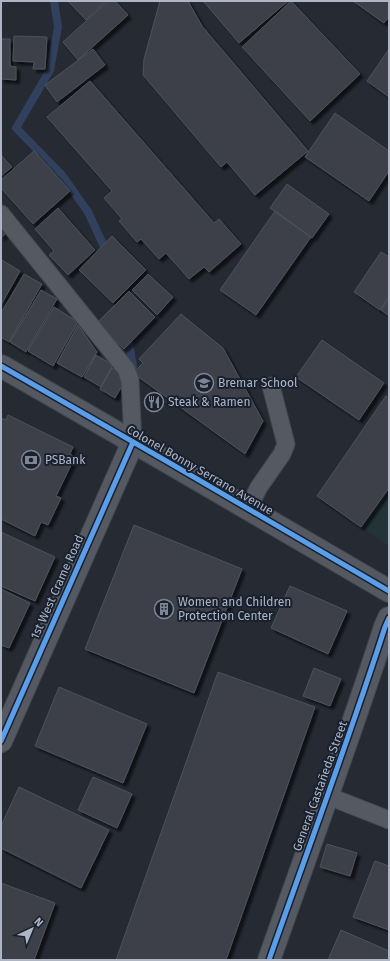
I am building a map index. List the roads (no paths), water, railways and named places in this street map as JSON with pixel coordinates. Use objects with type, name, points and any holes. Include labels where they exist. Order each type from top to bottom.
[{"type":"main road","name":"Colonel Bonny Serrano Avenue","points":[[1,366],[389,591]]},
{"type":"street","name":"1st West Crame Road","points":[[1,741],[133,442]]},
{"type":"street","name":"General Castañeda Street","points":[[269,960],[328,796],[389,618]]},
{"type":"lane","points":[[1,214],[126,369],[130,380],[133,442]]},
{"type":"lane","points":[[248,509],[259,487],[282,454],[286,444],[271,386]]},
{"type":"lane","points":[[328,796],[389,820]]},
{"type":"waterway","points":[[54,1],[58,27],[50,70],[16,128],[62,175],[88,212],[108,255]]},
{"type":"waterway","points":[[127,333],[133,366]]},
{"type":"place","name":"Bremar School","points":[[204,383]]},
{"type":"place","name":"Steak & Ramen","points":[[154,402]]},
{"type":"place","name":"PSBank","points":[[31,460]]},
{"type":"place","name":"Women and Children Protection Center","points":[[164,609]]}]
